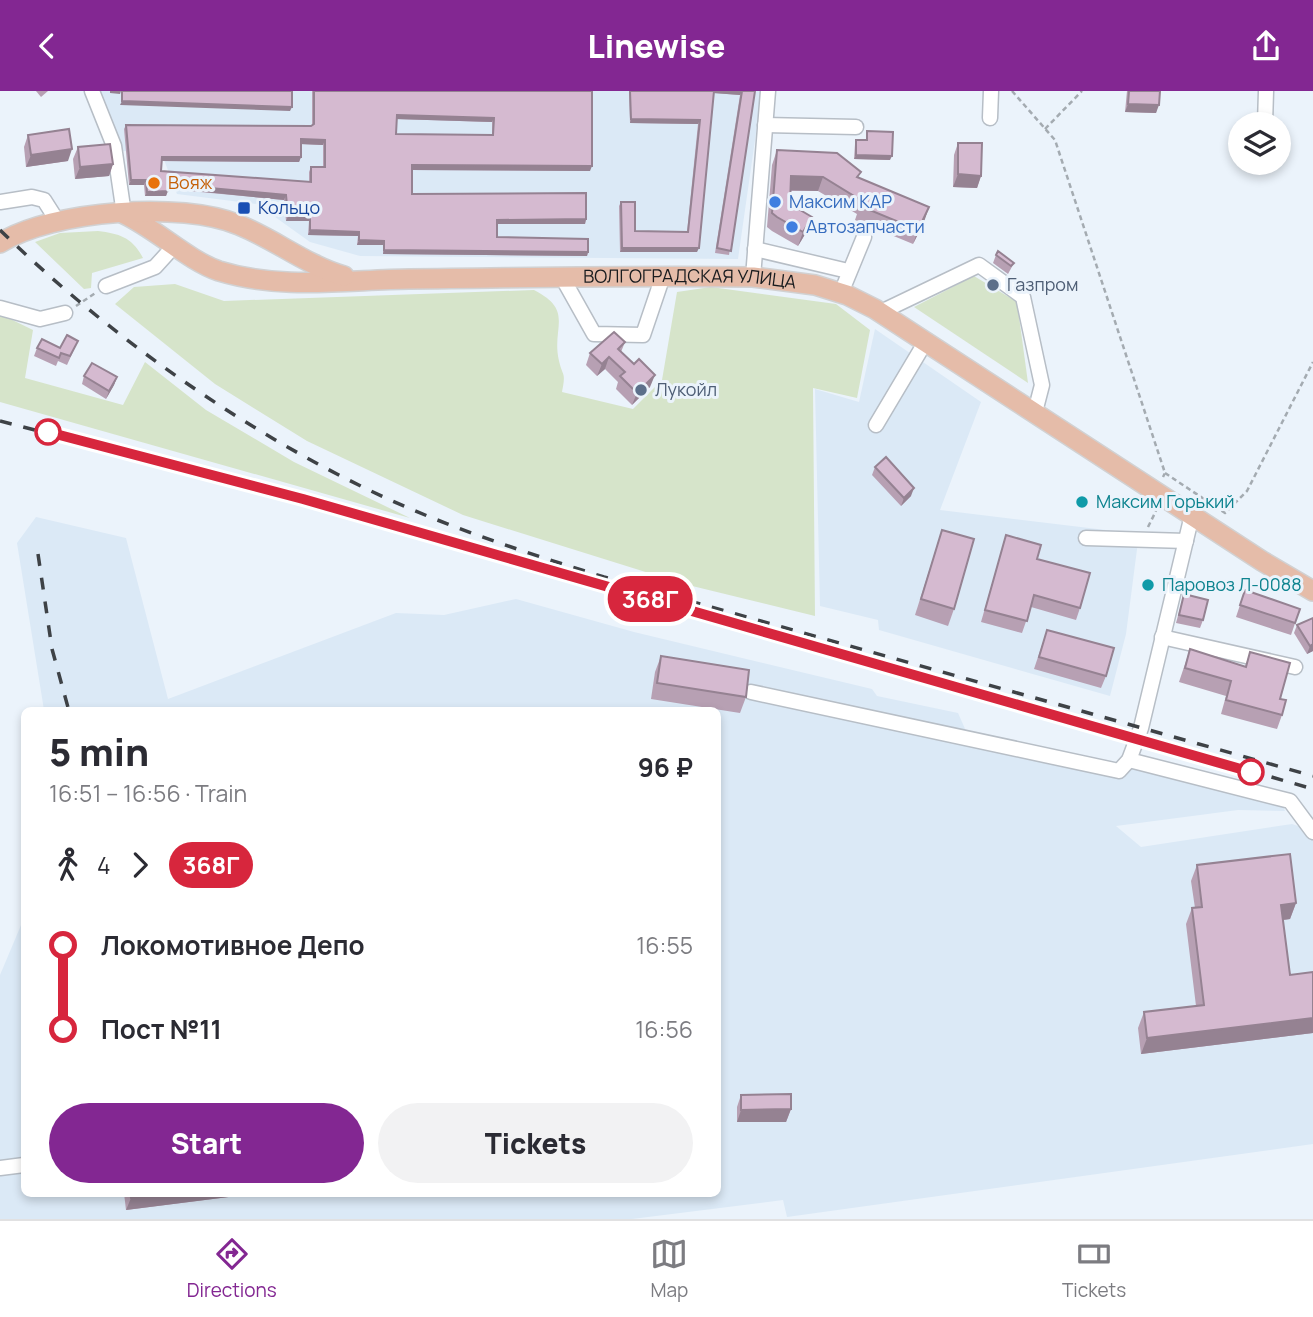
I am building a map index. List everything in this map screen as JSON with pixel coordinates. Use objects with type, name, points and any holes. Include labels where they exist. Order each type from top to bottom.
[{"type":"main road","points":[[179,248],[179,235],[185,223],[197,213]]},
{"type":"main road","points":[[0,243],[58,222],[124,214],[197,213],[240,225],[324,270],[359,280]]},
{"type":"main road","name":"ВОЛГОГРАДСКАЯ УЛИЦА","points":[[124,214],[156,230],[179,248],[216,270],[248,279],[292,283],[562,277],[753,277],[785,279],[841,293],[880,312],[926,341],[1313,591]]},
{"type":"street","points":[[92,91],[114,146],[124,214]]},
{"type":"street","points":[[753,277],[768,91]]},
{"type":"street","points":[[990,118],[991,91]]},
{"type":"street","points":[[1265,112],[1266,91]]},
{"type":"street","points":[[765,125],[856,127]]},
{"type":"street","points":[[0,202],[32,197],[44,200],[58,222]]},
{"type":"street","points":[[841,293],[864,237]]},
{"type":"street","points":[[106,286],[155,267],[179,248]]},
{"type":"street","points":[[755,249],[848,271]]},
{"type":"street","points":[[880,312],[979,265],[1023,297],[1042,385],[1035,412]]},
{"type":"street","points":[[562,277],[594,334],[643,335],[663,276]]},
{"type":"street","points":[[0,308],[40,319],[65,313]]},
{"type":"street","points":[[876,425],[926,341]]},
{"type":"street","points":[[751,692],[1119,771],[1129,760],[1141,728],[1192,515]]},
{"type":"street","points":[[1086,538],[1186,541]]},
{"type":"street","points":[[1162,637],[1295,667]]},
{"type":"street","points":[[1129,760],[1290,801],[1313,832]]},
{"type":"street","points":[[0,1168],[21,1165]]},
{"type":"path","points":[[1012,91],[1055,140],[1165,473],[1226,513],[1247,491],[1313,362]]},
{"type":"path","points":[[1045,129],[1082,91]]},
{"type":"path","points":[[65,313],[106,286]]},
{"type":"path","points":[[1143,540],[1156,510],[1146,505],[1165,473]]},
{"type":"shaded area","points":[[100,91],[762,91],[738,259],[360,256],[310,242],[257,204],[177,194],[161,152],[119,151]]},
{"type":"shaded area","points":[[875,329],[981,402],[940,510],[1139,534],[1126,634],[1110,696],[879,630],[878,620],[820,606],[815,389],[859,402]]},
{"type":"shaded area","points":[[36,517],[126,538],[168,699],[396,613],[444,615],[516,599],[634,632],[872,689],[877,696],[958,713],[966,731],[1141,769],[1283,806],[1285,811],[1238,810],[1116,826],[1141,847],[1292,824],[1313,831],[1313,1144],[787,1217],[783,1200],[632,1219],[0,1219],[0,975],[21,925],[21,1197],[721,1197],[721,707],[44,707],[17,543]]},
{"type":"green space","points":[[98,231],[130,241],[143,258],[92,273],[91,288],[84,289],[35,242],[60,233]]},
{"type":"green space","points":[[974,276],[1017,302],[1028,383],[914,307]]},
{"type":"green space","points":[[175,284],[224,301],[534,290],[547,298],[558,313],[557,349],[564,377],[562,392],[633,409],[662,380],[677,292],[711,287],[836,304],[870,330],[857,398],[813,388],[815,616],[684,584],[463,515],[307,441],[215,384],[115,304],[134,287]]},
{"type":"green space","points":[[0,314],[33,330],[25,378],[123,405],[145,362],[206,410],[294,462],[410,518],[0,402]]},
{"type":"building","points":[[122,91],[292,91],[292,107],[122,101]]},
{"type":"building","points":[[314,91],[592,91],[592,166],[412,165],[412,194],[586,193],[586,219],[497,220],[497,237],[588,239],[588,252],[384,250],[384,241],[359,240],[359,232],[310,230],[310,217],[288,216],[286,195],[168,184],[168,191],[147,192],[146,180],[131,180],[126,125],[314,124]],"holes":[[[397,115],[494,118],[493,135],[396,134]],[[301,139],[325,140],[325,167],[311,167],[311,182],[161,171],[162,157],[301,157]]]},
{"type":"building","points":[[630,91],[714,91],[699,248],[622,248],[621,202],[635,202],[635,231],[688,232],[700,120],[631,119]]},
{"type":"building","points":[[742,91],[755,91],[731,251],[717,248]]},
{"type":"building","points":[[1129,91],[1160,91],[1159,105],[1128,104]]},
{"type":"building","points":[[69,129],[72,149],[31,155],[28,135]]},
{"type":"building","points":[[867,131],[893,132],[892,156],[856,155],[856,140],[867,140]]},
{"type":"building","points":[[958,143],[982,143],[981,176],[958,174]]},
{"type":"building","points":[[110,144],[113,164],[80,167],[78,147]]},
{"type":"building","points":[[777,150],[837,153],[861,172],[857,177],[929,207],[918,230],[860,206],[862,201],[823,177],[791,176],[790,204],[812,217],[803,232],[772,213]]},
{"type":"building","points":[[998,251],[1014,263],[1011,266],[996,255]]},
{"type":"building","points":[[614,332],[625,342],[618,349],[634,364],[639,359],[655,375],[637,393],[620,376],[625,372],[609,357],[602,364],[590,353]]},
{"type":"building","points":[[67,335],[78,341],[70,356],[61,353],[59,358],[37,348],[42,339],[60,348]]},
{"type":"building","points":[[92,363],[117,377],[109,391],[84,376]]},
{"type":"building","points":[[886,457],[914,488],[904,498],[875,467]]},
{"type":"building","points":[[942,530],[974,539],[954,609],[921,599]]},
{"type":"building","points":[[1006,535],[1041,545],[1037,559],[1090,573],[1080,608],[1034,595],[1027,621],[985,610]]},
{"type":"building","points":[[1245,590],[1300,609],[1295,623],[1240,605]]},
{"type":"building","points":[[1184,594],[1208,600],[1203,620],[1179,615]]},
{"type":"building","points":[[1313,618],[1313,644],[1310,646],[1297,625]]},
{"type":"building","points":[[1047,630],[1114,648],[1106,676],[1039,657]]},
{"type":"building","points":[[1190,649],[1246,667],[1250,652],[1290,663],[1280,699],[1286,700],[1282,715],[1226,700],[1231,681],[1185,668]]},
{"type":"building","points":[[661,656],[749,670],[746,697],[657,683]]},
{"type":"building","points":[[1290,854],[1296,903],[1281,905],[1290,975],[1313,972],[1313,1018],[1147,1038],[1144,1012],[1204,1005],[1192,908],[1202,907],[1197,865]]},
{"type":"building","points":[[791,1094],[791,1109],[741,1110],[741,1095]]},
{"type":"railway","points":[[0,230],[84,306],[175,375],[271,437],[321,465],[428,516],[604,577],[1313,776]]},
{"type":"railway","points":[[0,421],[303,499],[549,571]]},
{"type":"railway","points":[[38,554],[52,649],[68,707]]},
{"type":"railway","points":[[1064,717],[1313,789]]},
{"type":"train","name":"368Г","points":[[48,432],[303,499],[1251,772]]},
{"type":"place","name":"Вояж","points":[[154,183]]},
{"type":"place","name":"Максим КАР","points":[[775,202]]},
{"type":"place","name":"Кольцо","points":[[244,208]]},
{"type":"place","name":"Автозапчасти","points":[[792,227]]},
{"type":"place","name":"Газпром","points":[[993,285]]},
{"type":"place","name":"Лукойл","points":[[641,390]]},
{"type":"place","name":"Максим Горький","points":[[1082,502]]},
{"type":"place","name":"Паровоз Л-0088","points":[[1148,585]]}]
